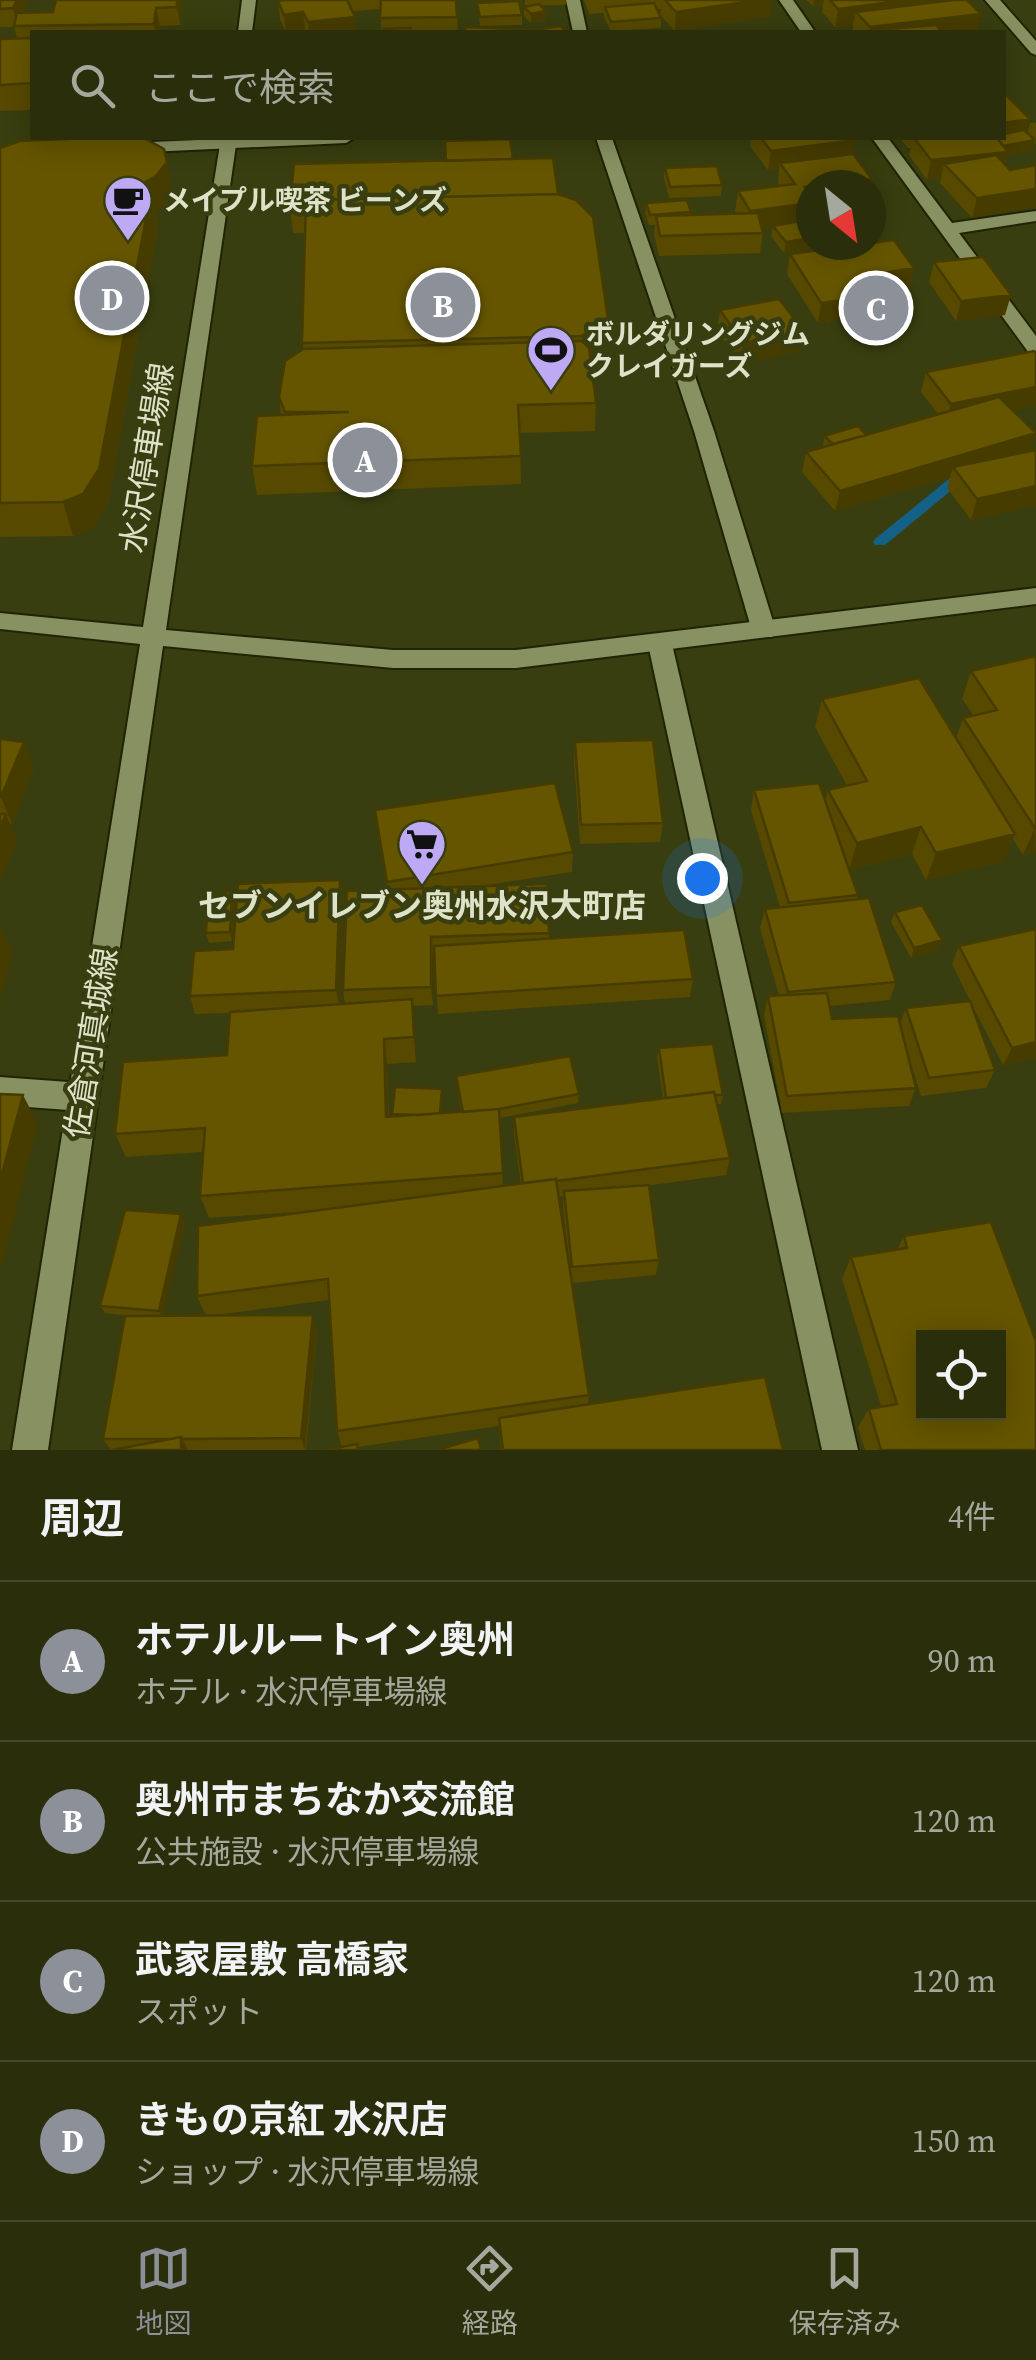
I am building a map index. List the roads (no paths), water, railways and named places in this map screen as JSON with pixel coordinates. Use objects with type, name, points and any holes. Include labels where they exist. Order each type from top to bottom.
[{"type":"street","points":[[244,30],[250,0]]},
{"type":"street","points":[[573,0],[580,30]]},
{"type":"street","points":[[786,0],[807,30]]},
{"type":"street","points":[[992,0],[1036,50]]},
{"type":"street","points":[[114,148],[267,140]]},
{"type":"street","points":[[605,140],[704,431],[764,631]]},
{"type":"street","points":[[882,140],[1036,348]]},
{"type":"street","name":"水沢停車場線","points":[[153,636],[228,141]]},
{"type":"street","points":[[950,229],[1036,216]]},
{"type":"street","points":[[0,621],[393,658],[516,660],[1036,596]]},
{"type":"street","name":"佐倉河真城線","points":[[30,1450],[153,636]]},
{"type":"street","points":[[660,644],[840,1450]]},
{"type":"street","points":[[0,1091],[82,1097]]},
{"type":"waterway","points":[[880,542],[955,481],[964,479]]},
{"type":"place","name":"メイプル喫茶 ビーンズ","points":[[128,242]]},
{"type":"place","name":"きもの京紅 水沢店","points":[[112,298]]},
{"type":"place","name":"奥州市まちなか交流館","points":[[443,305]]},
{"type":"place","name":"武家屋敷 高橋家","points":[[876,308]]},
{"type":"place","name":"ボルダリングジム クレイガーズ","points":[[551,392]]},
{"type":"place","name":"ホテルルートイン奥州","points":[[365,460]]},
{"type":"place","name":"セブンイレブン奥州水沢大町店","points":[[422,886]]}]
